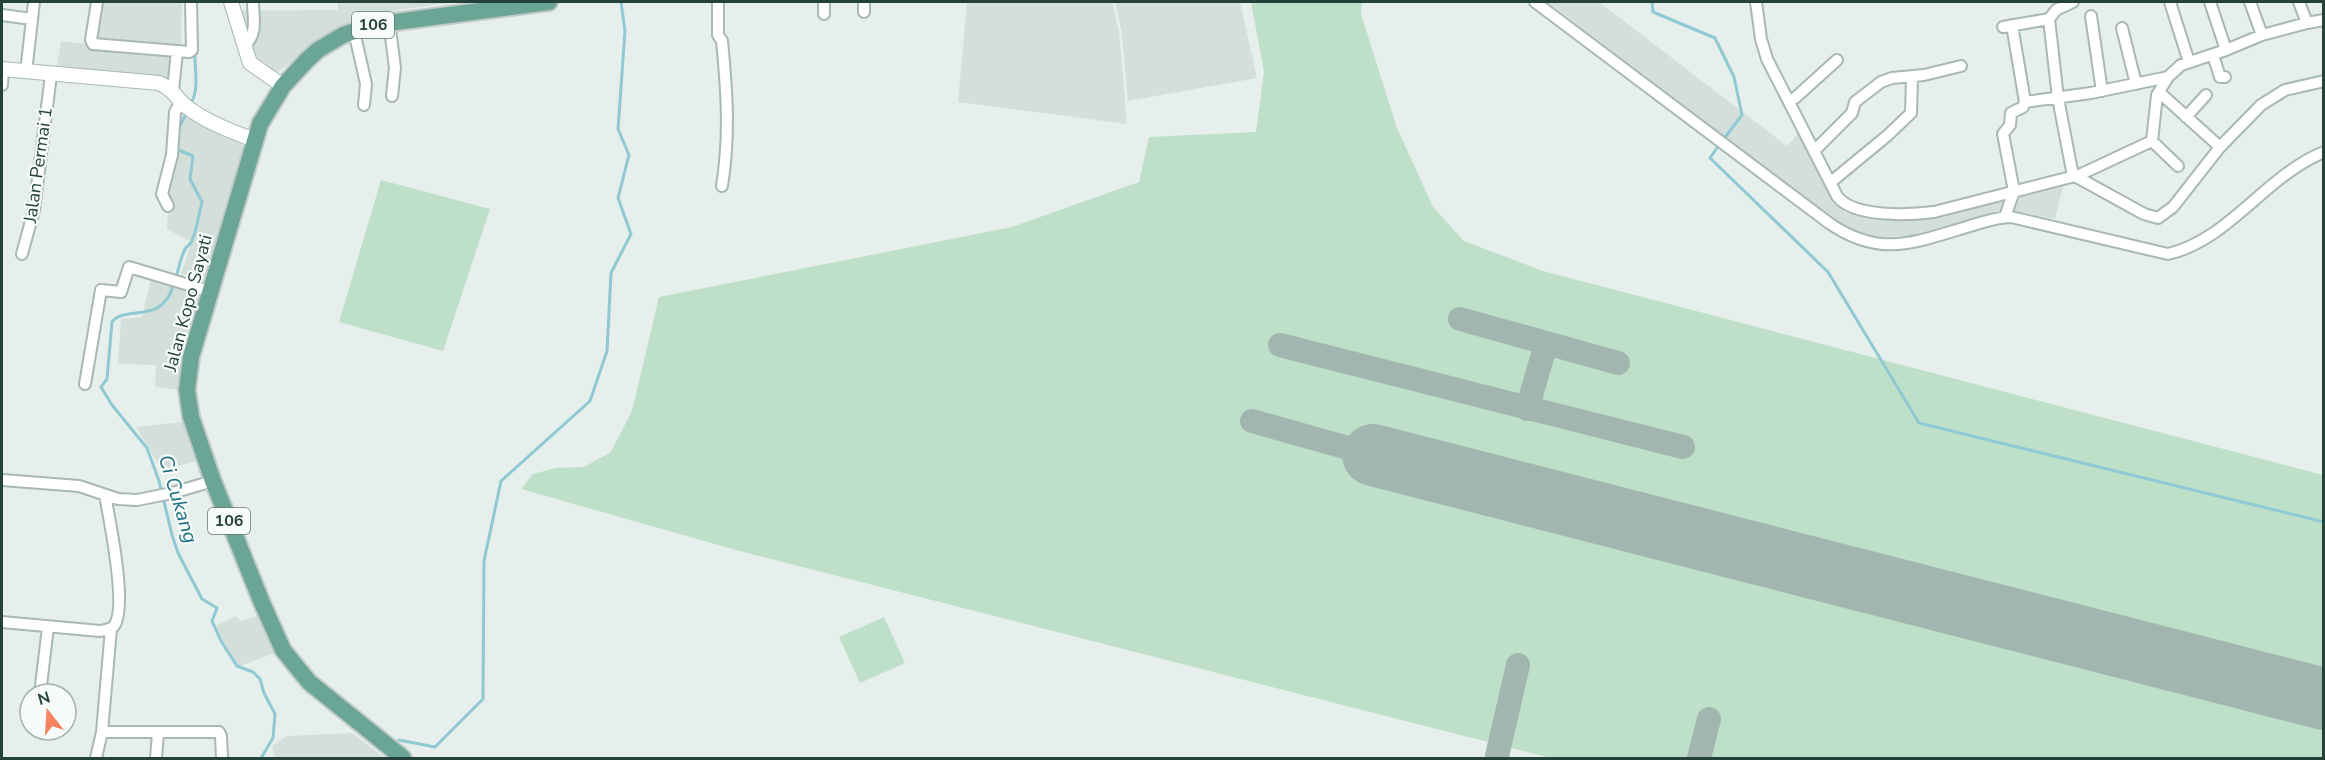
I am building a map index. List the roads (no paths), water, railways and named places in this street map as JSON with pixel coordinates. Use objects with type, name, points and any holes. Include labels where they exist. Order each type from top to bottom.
[{"type":"main road","name":"Jalan Kopo Sayati","points":[[403,759],[309,682],[283,650],[213,482],[191,417],[187,390],[191,357],[254,143],[267,111],[283,86],[318,50],[354,31],[390,21],[458,7],[549,2]]},
{"type":"street","points":[[26,72],[34,2]]},
{"type":"street","points":[[96,2],[91,40],[93,44],[189,52],[192,50],[195,2]]},
{"type":"street","points":[[231,2],[251,64],[283,86]]},
{"type":"street","points":[[244,45],[251,40],[254,33],[253,2]]},
{"type":"street","points":[[718,2],[718,37],[722,41],[729,105],[727,152],[722,186]]},
{"type":"street","points":[[824,2],[824,14]]},
{"type":"street","points":[[1535,2],[1829,223],[1859,240],[1885,245],[1907,244],[2005,217],[2168,254],[2191,247],[2206,238],[2282,175],[2324,152]]},
{"type":"street","points":[[1756,2],[1764,50],[1839,200],[1850,207],[1898,214],[1934,212],[2075,176],[2152,141]]},
{"type":"street","points":[[2005,217],[2013,191],[2003,134],[2010,126],[2011,113],[2023,107],[2025,102],[2008,26],[2049,19],[2056,10],[2073,2]]},
{"type":"street","points":[[2172,2],[2189,62]]},
{"type":"street","points":[[2210,2],[2226,51]]},
{"type":"street","points":[[2250,2],[2262,35]]},
{"type":"street","points":[[2299,2],[2307,23]]},
{"type":"street","points":[[2,15],[32,19]]},
{"type":"street","points":[[2091,16],[2102,91]]},
{"type":"street","points":[[2049,19],[2058,98],[2075,176],[2144,214],[2158,218],[2173,207],[2220,147],[2269,99],[2285,90],[2324,81]]},
{"type":"street","points":[[2152,141],[2155,103],[2159,92],[2168,77],[2181,65],[2226,51],[2262,35],[2324,20]]},
{"type":"street","points":[[390,21],[395,63],[392,96]]},
{"type":"street","points":[[2122,27],[2136,84]]},
{"type":"street","points":[[354,31],[366,84],[364,105]]},
{"type":"street","points":[[168,206],[162,191],[172,155],[175,112],[180,99],[177,51]]},
{"type":"street","points":[[2213,55],[2221,78],[2225,77]]},
{"type":"street","points":[[1789,100],[1837,60]]},
{"type":"street","points":[[1815,150],[1852,112],[1855,102],[1881,82],[1961,66]]},
{"type":"street","points":[[2,85],[2,69],[165,85],[211,125],[229,136],[254,143]]},
{"type":"street","name":"Jalan Permai 1","points":[[22,254],[35,203],[51,75]]},
{"type":"street","points":[[1831,182],[1911,113],[1912,77]]},
{"type":"street","points":[[2025,102],[2102,91],[2168,77]]},
{"type":"street","points":[[2159,92],[2220,147]]},
{"type":"street","points":[[2186,117],[2206,95]]},
{"type":"street","points":[[2152,141],[2178,166]]},
{"type":"street","points":[[85,384],[101,289],[121,292],[127,269],[131,266],[209,291]]},
{"type":"street","points":[[2,480],[79,486],[128,500],[154,497],[213,482]]},
{"type":"street","points":[[96,759],[102,732],[111,629],[118,611],[119,586],[105,495]]},
{"type":"street","points":[[2,622],[100,631],[111,629]]},
{"type":"street","points":[[41,682],[48,627]]},
{"type":"street","points":[[102,732],[219,732],[222,759]]},
{"type":"street","points":[[156,759],[158,733]]},
{"type":"waterway","points":[[399,740],[435,747],[483,699],[484,561],[501,481],[590,401],[607,351],[611,273],[631,234],[618,198],[629,155],[618,129],[625,31],[621,2]]},
{"type":"waterway","points":[[1652,2],[1653,12],[1715,38],[1734,77],[1742,115],[1723,140]]},
{"type":"waterway","name":"Ci Cukang","points":[[191,103],[196,84],[195,51]]},
{"type":"waterway","name":"Ci Cukang","points":[[178,130],[187,112]]},
{"type":"waterway","points":[[1719,145],[1710,158],[1828,272],[1919,423],[2324,522]]},
{"type":"waterway","name":"Ci Cukang","points":[[176,149],[193,156],[190,179],[202,202],[197,225],[191,243],[182,256],[171,291],[162,305],[150,311],[120,316],[112,322],[107,379],[101,387],[112,405],[147,448],[159,481],[178,553],[202,599],[217,608],[212,621],[221,641],[237,666],[253,672],[260,679],[264,693],[275,714],[273,738],[261,758]]}]
